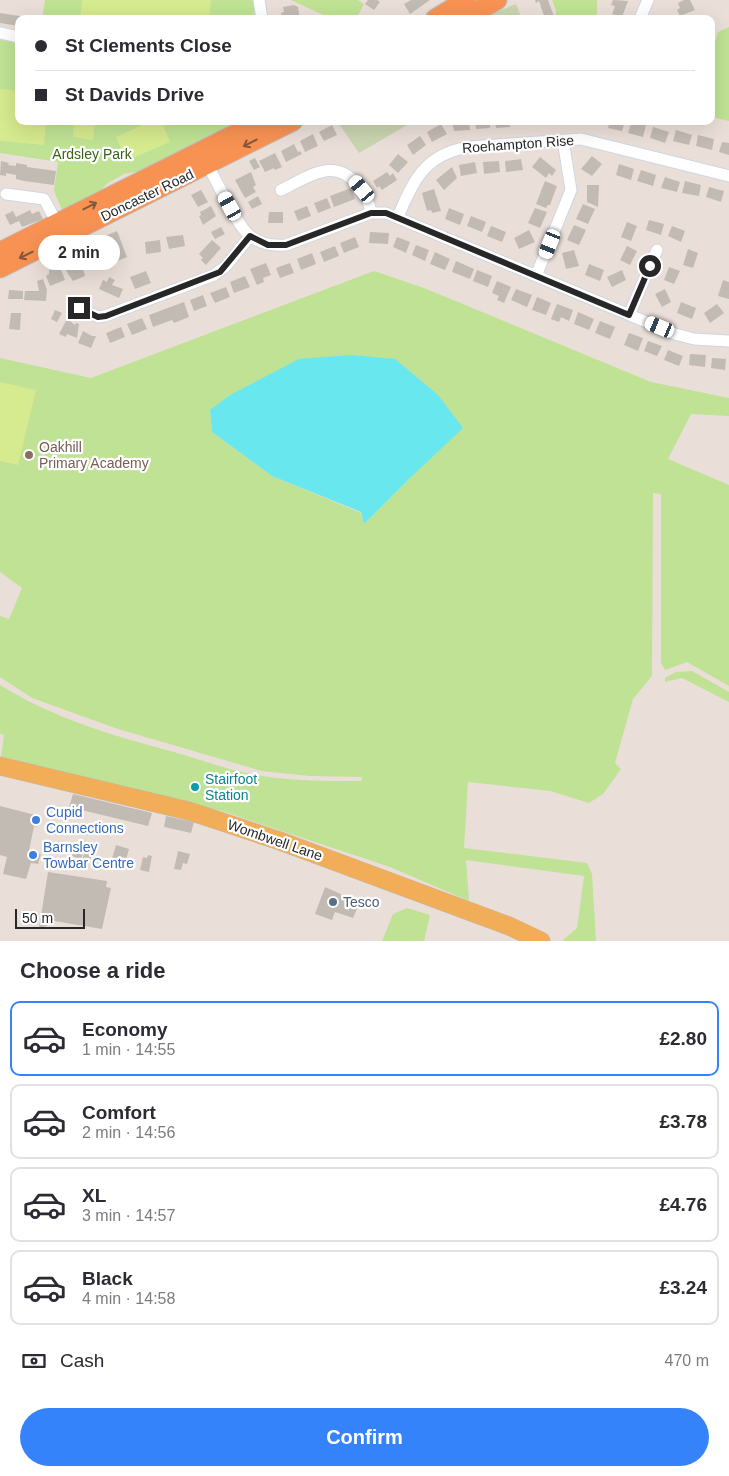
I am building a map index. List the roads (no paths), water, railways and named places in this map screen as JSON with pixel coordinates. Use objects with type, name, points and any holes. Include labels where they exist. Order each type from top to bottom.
[{"type":"highway","points":[[442,15],[466,0]]},
{"type":"highway","points":[[470,15],[497,0]]},
{"type":"highway","name":"Doncaster Road","points":[[0,268],[204,158],[254,125]]},
{"type":"highway","name":"Doncaster Road","points":[[0,252],[57,223],[282,125]]},
{"type":"main road","name":"Wombwell Lane","points":[[0,766],[189,811],[253,832],[509,926],[541,941]]},
{"type":"street","points":[[259,0],[261,15]]},
{"type":"street","points":[[641,15],[648,0]]},
{"type":"street","points":[[0,33],[15,36]]},
{"type":"street","name":"Roehampton Rise","points":[[398,218],[416,177],[431,162],[455,149],[581,139],[729,176]]},
{"type":"street","points":[[536,276],[571,190],[563,140]]},
{"type":"street","points":[[204,158],[237,219],[250,236],[268,245],[286,245],[371,213],[386,213],[684,337],[729,341]]},
{"type":"street","points":[[281,190],[319,172],[337,170],[350,177],[362,189],[367,196],[371,213]]},
{"type":"street","points":[[6,194],[44,199],[57,223]]},
{"type":"street","points":[[79,308],[98,317],[106,316],[214,275],[226,266],[250,236]]},
{"type":"street","points":[[629,315],[657,250]]},
{"type":"water","points":[[351,355],[395,359],[438,395],[463,428],[364,524],[361,512],[272,476],[212,432],[210,410],[230,395],[299,359]]},
{"type":"place","name":"Oakhill Primary Academy","points":[[29,455]]},
{"type":"place","name":"Stairfoot Station","points":[[195,787]]},
{"type":"place","name":"Cupid Connections","points":[[36,820]]},
{"type":"place","name":"Barnsley Towbar Centre","points":[[33,855]]},
{"type":"place","name":"Tesco","points":[[333,902]]},
{"type":"park label","name":"Ardsley Park","points":[[92,154]]}]
